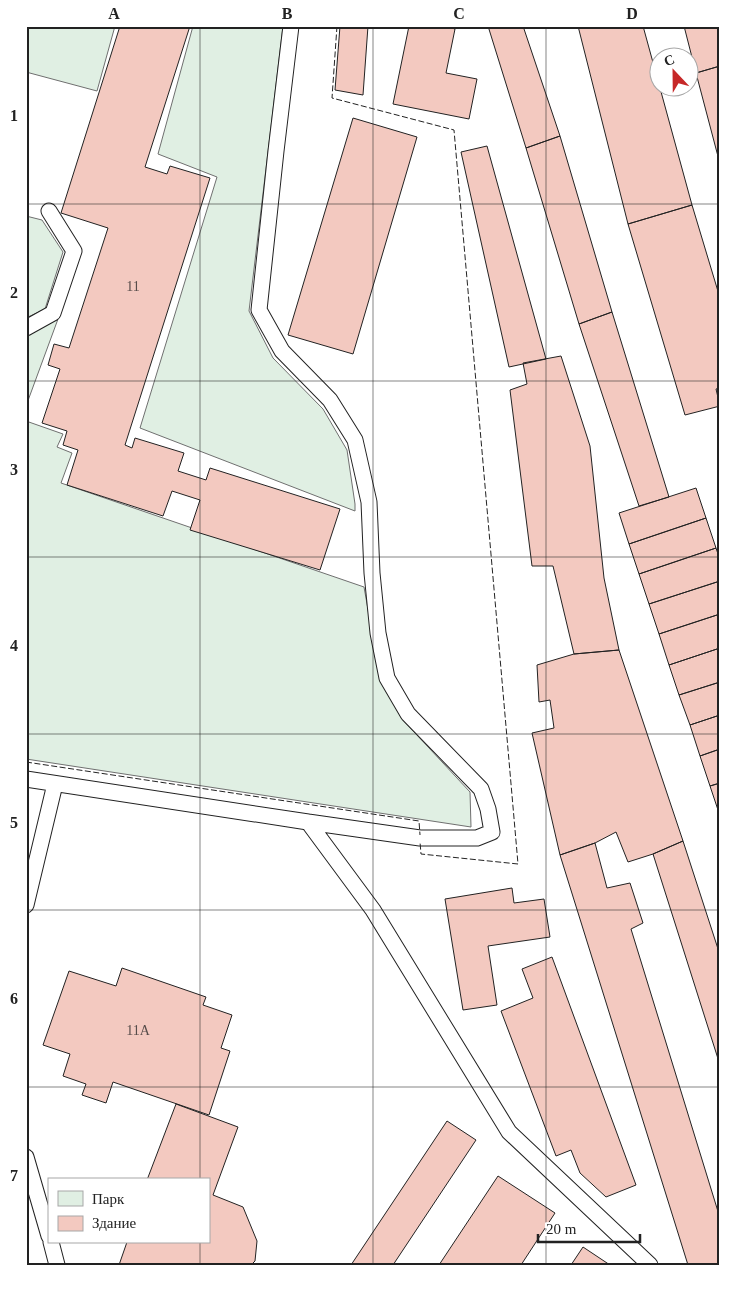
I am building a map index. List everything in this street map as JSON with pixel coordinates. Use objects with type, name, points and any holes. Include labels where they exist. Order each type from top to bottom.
[{"type":"lane","points":[[26,779],[420,838],[477,838],[492,832],[482,789],[408,714],[387,678],[378,633],[372,573],[369,502],[355,440],[330,400],[282,351],[260,310],[291,26]]},
{"type":"lane","points":[[26,328],[53,313],[74,251],[49,211]]},
{"type":"lane","points":[[26,904],[55,784]]},
{"type":"lane","points":[[308,822],[373,910],[509,1132],[650,1265]]},
{"type":"lane","points":[[26,1157],[48,1233]]},
{"type":"lane","points":[[51,1244],[57,1265]]},
{"type":"green space","points":[[26,26],[115,26],[97,91],[26,72]]},
{"type":"green space","points":[[193,26],[283,26],[249,311],[273,358],[323,409],[347,450],[355,511],[140,428],[217,177],[158,154]]},
{"type":"green space","points":[[26,216],[42,220],[63,252],[45,309],[26,318]]},
{"type":"green space","points":[[58,319],[26,406],[26,334]]},
{"type":"green space","points":[[26,421],[63,434],[57,447],[72,453],[61,483],[364,587],[379,671],[402,719],[470,792],[471,827],[26,759]]},
{"type":"building","points":[[120,26],[190,26],[145,167],[167,174],[170,166],[210,178],[125,445],[132,448],[135,438],[184,453],[178,471],[206,480],[210,468],[340,509],[320,570],[190,530],[200,500],[172,491],[163,516],[67,485],[78,450],[63,445],[67,431],[42,423],[60,369],[48,365],[54,344],[69,348],[108,228],[61,213]]},
{"type":"building","points":[[340,26],[368,26],[363,95],[335,90]]},
{"type":"building","points":[[409,26],[445,26],[455,29],[446,73],[477,79],[469,119],[393,104]]},
{"type":"building","points":[[488,26],[523,26],[560,136],[526,148]]},
{"type":"building","points":[[578,26],[643,26],[649,48],[648,98],[663,98],[692,205],[628,224]]},
{"type":"building","points":[[684,26],[720,26],[720,66],[698,72],[698,48],[690,48]]},
{"type":"building","points":[[720,66],[720,164],[698,81],[698,72]]},
{"type":"building","points":[[353,118],[417,137],[353,354],[288,335]]},
{"type":"building","points":[[560,136],[612,312],[579,324],[526,148]]},
{"type":"building","points":[[487,146],[546,359],[509,367],[461,152]]},
{"type":"building","points":[[692,205],[720,298],[720,388],[716,389],[720,406],[685,415],[628,224]]},
{"type":"building","points":[[612,312],[669,497],[639,506],[579,324]]},
{"type":"building","points":[[561,356],[590,446],[604,578],[619,650],[574,654],[553,566],[532,566],[510,390],[527,384],[523,363]]},
{"type":"building","points":[[696,488],[706,518],[629,544],[619,513]]},
{"type":"building","points":[[706,518],[716,548],[639,574],[629,544]]},
{"type":"building","points":[[716,548],[720,560],[720,581],[649,604],[639,574]]},
{"type":"building","points":[[720,581],[720,614],[659,634],[649,604]]},
{"type":"building","points":[[720,614],[720,648],[669,665],[659,634]]},
{"type":"building","points":[[720,648],[720,682],[679,695],[669,665]]},
{"type":"building","points":[[619,650],[683,841],[628,862],[616,832],[595,843],[560,855],[532,733],[554,728],[550,700],[539,702],[537,665],[574,654]]},
{"type":"building","points":[[720,682],[720,715],[690,725],[679,695]]},
{"type":"building","points":[[720,715],[720,749],[700,756],[690,725]]},
{"type":"building","points":[[720,749],[720,783],[710,786],[700,756]]},
{"type":"building","points":[[720,783],[720,816],[710,786]]},
{"type":"building","points":[[683,841],[720,955],[720,1065],[653,854]]},
{"type":"building","points":[[595,843],[607,888],[630,883],[643,923],[631,929],[720,1218],[720,1265],[688,1265],[560,855]]},
{"type":"building","points":[[512,888],[514,903],[544,899],[550,937],[488,946],[497,1005],[463,1010],[445,899]]},
{"type":"building","points":[[552,957],[636,1185],[606,1197],[580,1173],[571,1150],[556,1156],[501,1011],[533,998],[522,969]]},
{"type":"building","points":[[122,968],[206,997],[203,1005],[232,1015],[221,1048],[230,1051],[209,1115],[113,1082],[106,1103],[82,1095],[86,1084],[63,1076],[70,1054],[43,1045],[69,971],[116,986]]},
{"type":"building","points":[[176,1104],[238,1127],[213,1195],[243,1207],[257,1241],[255,1261],[251,1265],[119,1265],[126,1244],[210,1244],[210,1178],[148,1178]]},
{"type":"building","points":[[447,1121],[476,1140],[393,1265],[351,1265]]},
{"type":"building","points":[[498,1176],[555,1213],[521,1265],[439,1265]]},
{"type":"building","points":[[583,1247],[610,1265],[571,1265]]},
{"type":"fence","points":[[337,26],[332,98],[454,130],[518,864],[421,854],[420,842]]},
{"type":"fence","points":[[26,762],[419,821],[420,835]]}]
